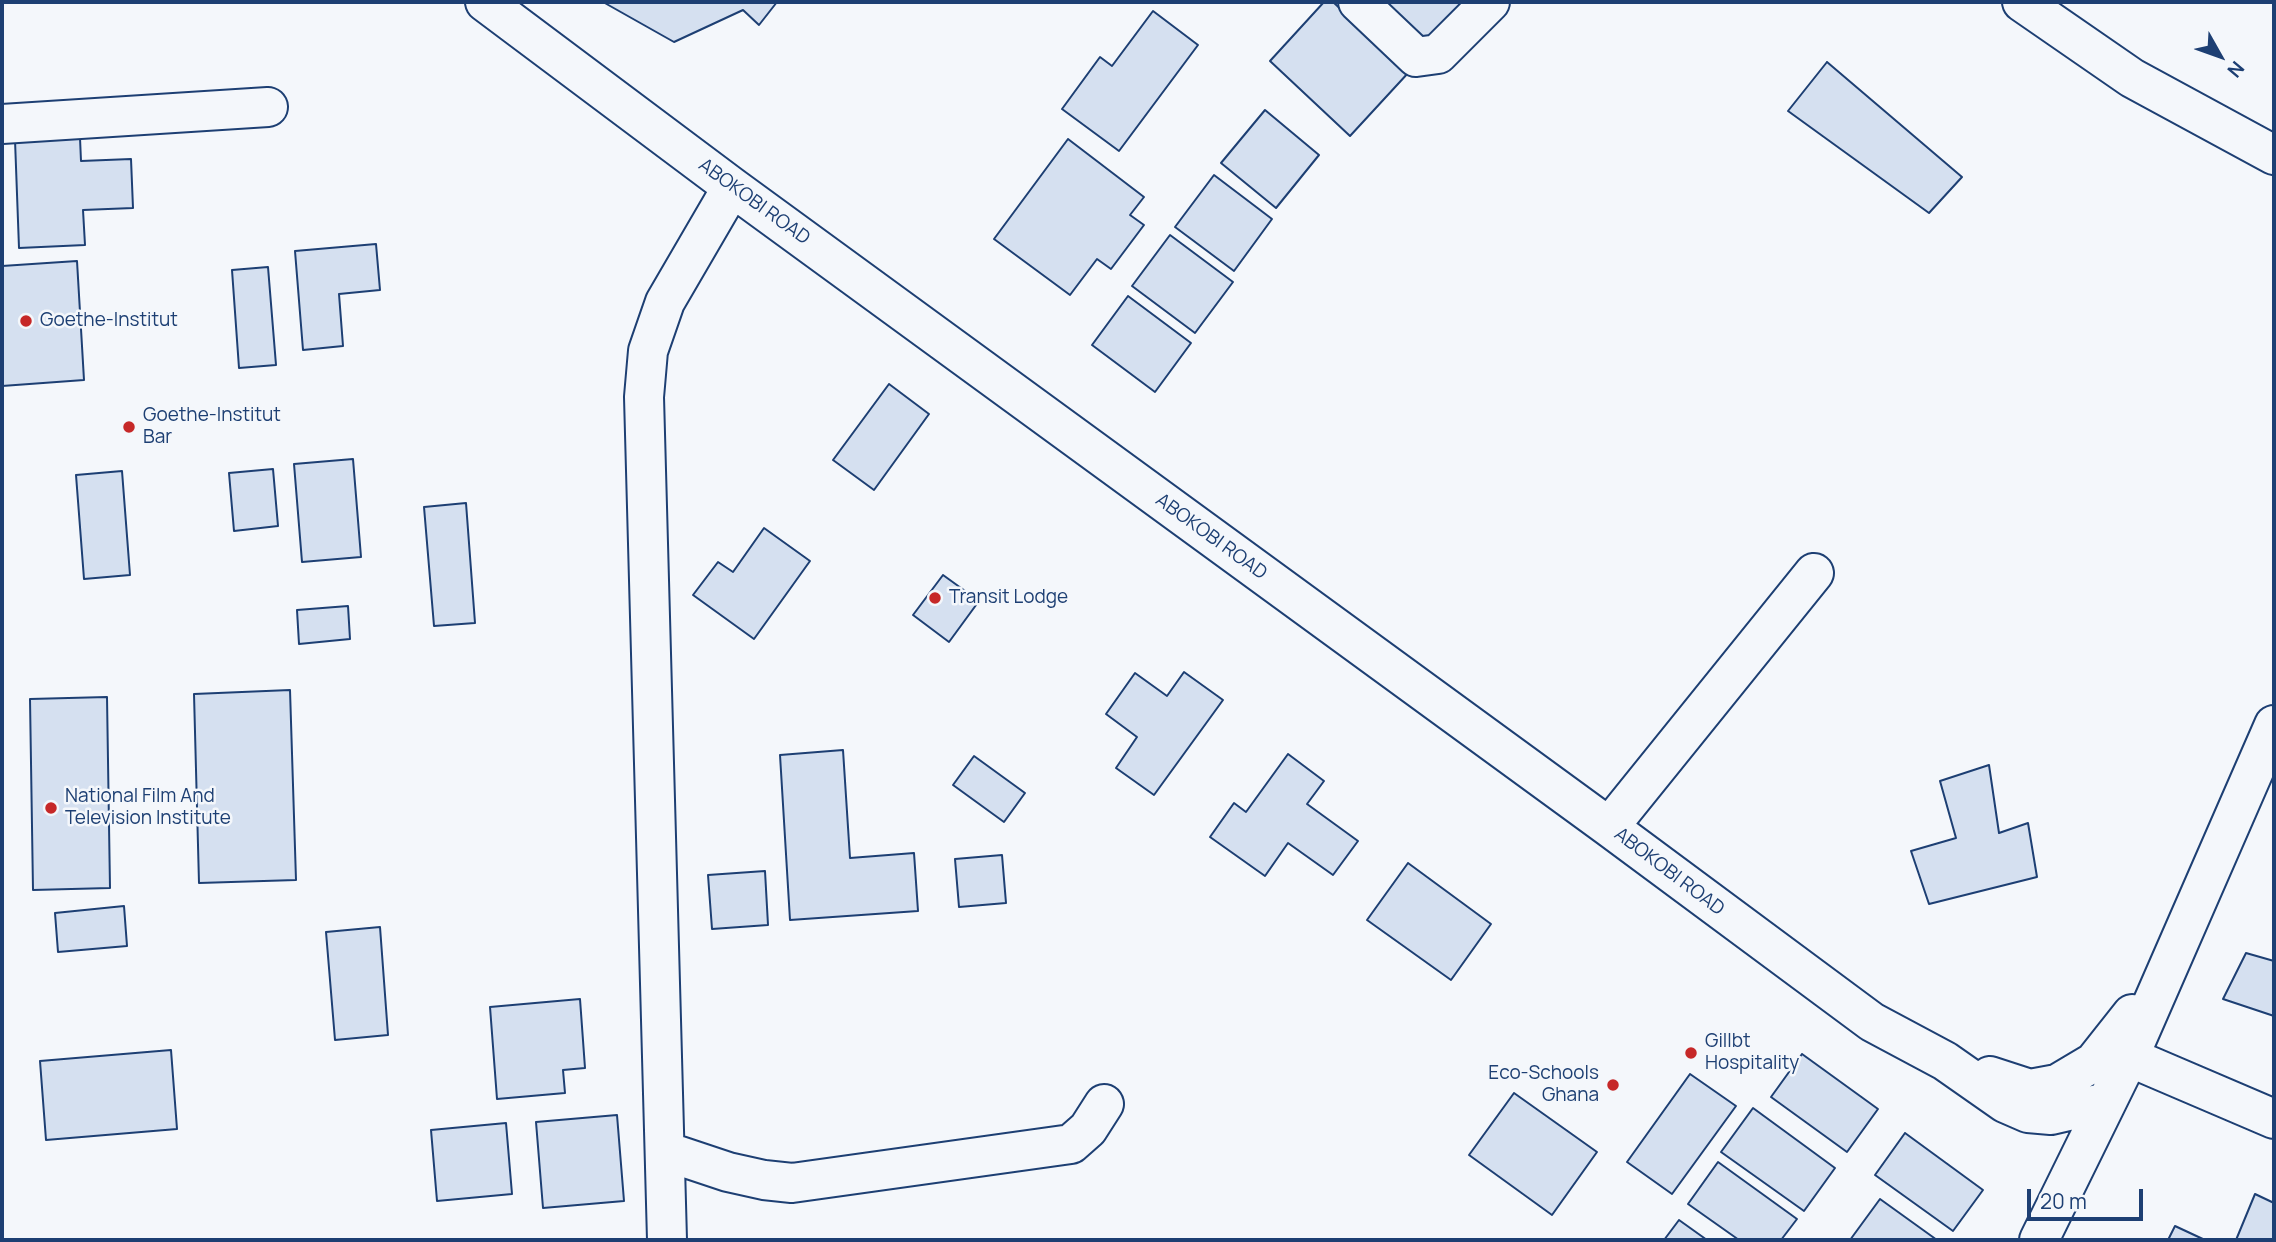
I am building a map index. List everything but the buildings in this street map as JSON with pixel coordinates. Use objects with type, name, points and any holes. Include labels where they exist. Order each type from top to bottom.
[{"type":"street","points":[[1358,2],[1416,57],[1438,54],[1490,2]]},
{"type":"street","points":[[2022,2],[2132,78],[2274,155]]},
{"type":"street","name":"ABOKOBI ROAD","points":[[510,8],[732,187],[1872,1022],[1945,1061],[2005,1103],[2028,1113],[2051,1115],[2107,1102]]},
{"type":"street","points":[[2,124],[268,107]]},
{"type":"street","points":[[667,1240],[644,397],[649,351],[665,302],[732,187]]},
{"type":"street","points":[[1609,827],[1814,573]]},
{"type":"street","name":"ABOKOBI ROAD","points":[[2039,1240],[2129,1057],[2274,725]]},
{"type":"street","name":"ABOKOBI ROAD","points":[[1945,1061],[2030,1089],[2057,1084],[2094,1062],[2166,970]]},
{"type":"street","points":[[2129,1057],[2274,1119]]},
{"type":"street","points":[[665,1151],[728,1172],[792,1183],[1070,1144],[1088,1129],[1104,1104]]},
{"type":"place","name":"Goethe-Institut","points":[[26,321]]},
{"type":"place","name":"Goethe-Institut Bar","points":[[129,427]]},
{"type":"place","name":"Transit Lodge","points":[[935,598]]},
{"type":"place","name":"National Film And Television Institute","points":[[51,808]]},
{"type":"place","name":"Gillbt Hospitality","points":[[1691,1053]]},
{"type":"place","name":"Eco-Schools Ghana","points":[[1613,1085]]}]
